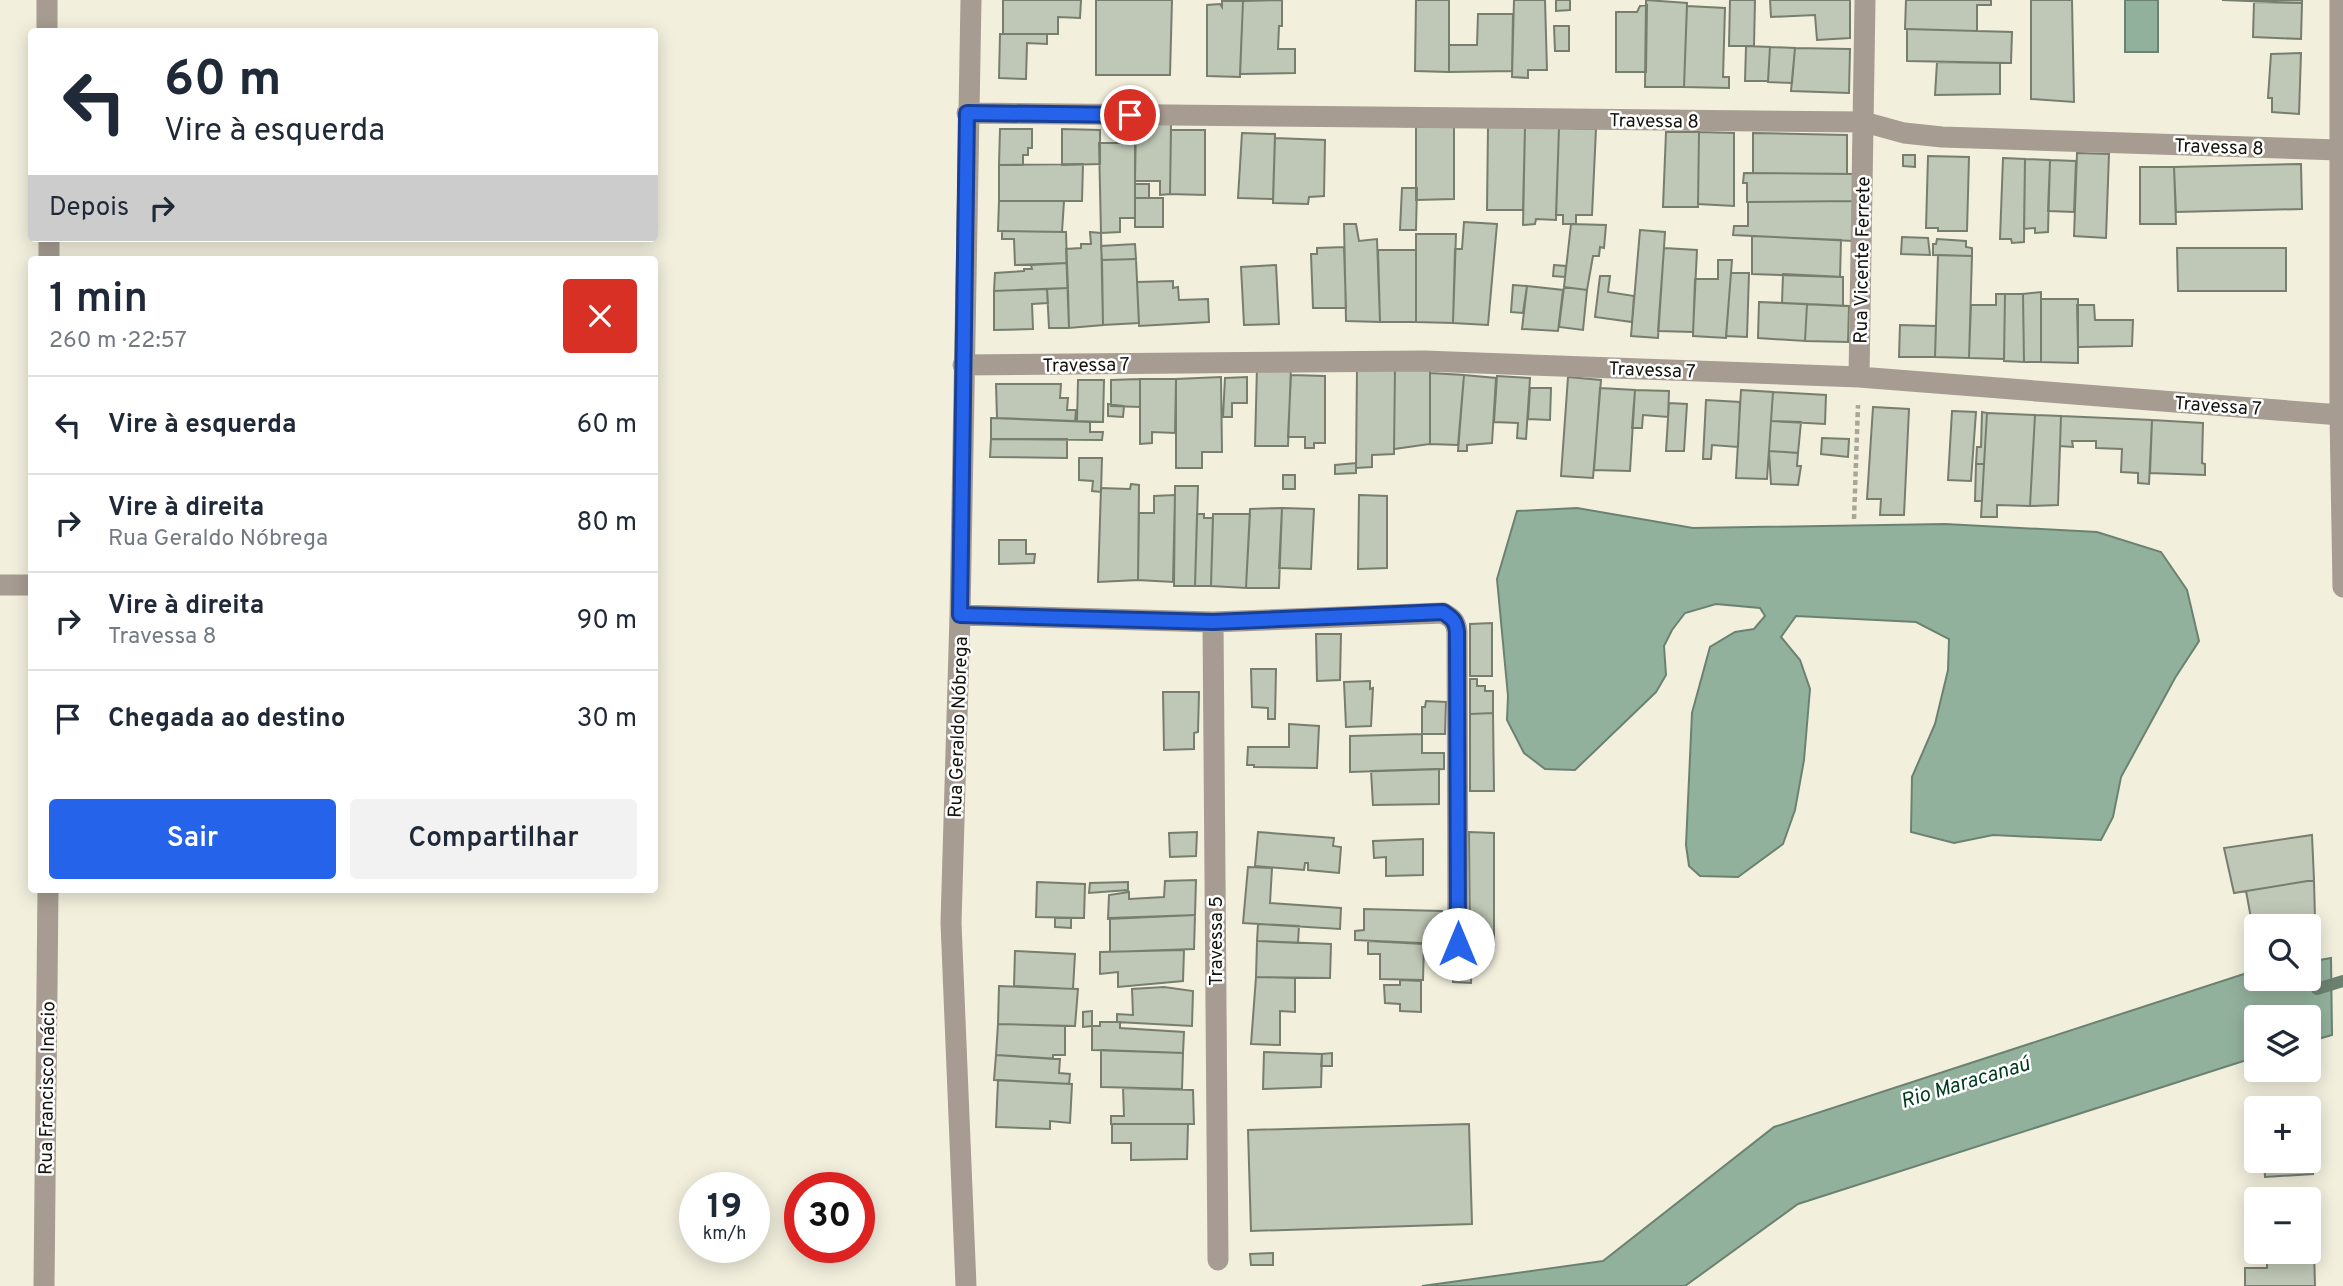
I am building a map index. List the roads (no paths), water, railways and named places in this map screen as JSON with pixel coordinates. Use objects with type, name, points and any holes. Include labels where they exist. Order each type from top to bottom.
[{"type":"street","points":[[47,0],[47,28]]},
{"type":"street","name":"Rua Geraldo Nóbrega","points":[[966,1286],[951,923],[960,615],[971,0]]},
{"type":"street","name":"Rua Vicente Ferrete","points":[[1859,377],[1865,0]]},
{"type":"street","points":[[2340,0],[2340,415],[2343,587]]},
{"type":"street","name":"Travessa 8","points":[[967,113],[1864,122],[1904,133],[1942,138],[2339,150]]},
{"type":"street","name":"Travessa 7","points":[[963,365],[1423,361],[1859,377],[2340,415]]},
{"type":"street","points":[[0,585],[28,585]]},
{"type":"street","points":[[960,615],[1213,622],[1443,612],[1456,623],[1458,944]]},
{"type":"street","name":"Travessa 5","points":[[1213,622],[1217,1260]]},
{"type":"street","name":"Rua Francisco Inácio","points":[[44,1286],[48,893]]},
{"type":"water","points":[[2125,0],[2158,0],[2158,52],[2125,52]]},
{"type":"water","points":[[1577,508],[1693,528],[1945,524],[2097,532],[2161,552],[2187,590],[2199,641],[2175,678],[2121,777],[2113,817],[2101,840],[1993,835],[1954,843],[1911,832],[1912,777],[1935,724],[1948,670],[1949,639],[1916,622],[1796,616],[1781,637],[1800,660],[1810,689],[1804,760],[1795,810],[1783,844],[1738,877],[1700,876],[1689,866],[1686,845],[1692,713],[1710,647],[1735,632],[1754,629],[1765,616],[1760,608],[1716,604],[1685,613],[1664,646],[1666,675],[1656,692],[1575,770],[1545,769],[1524,753],[1507,720],[1508,696],[1497,579],[1517,511]]},
{"type":"water","points":[[2331,958],[2332,1035],[2321,1038],[2321,1005],[2244,1005],[2244,1061],[1798,1204],[1685,1286],[1422,1286],[1603,1261],[1774,1127],[2244,974],[2244,991],[2321,991],[2321,960]]},
{"type":"waterway","name":"Rio Maracanaú","points":[[2321,988],[2343,981]]}]
